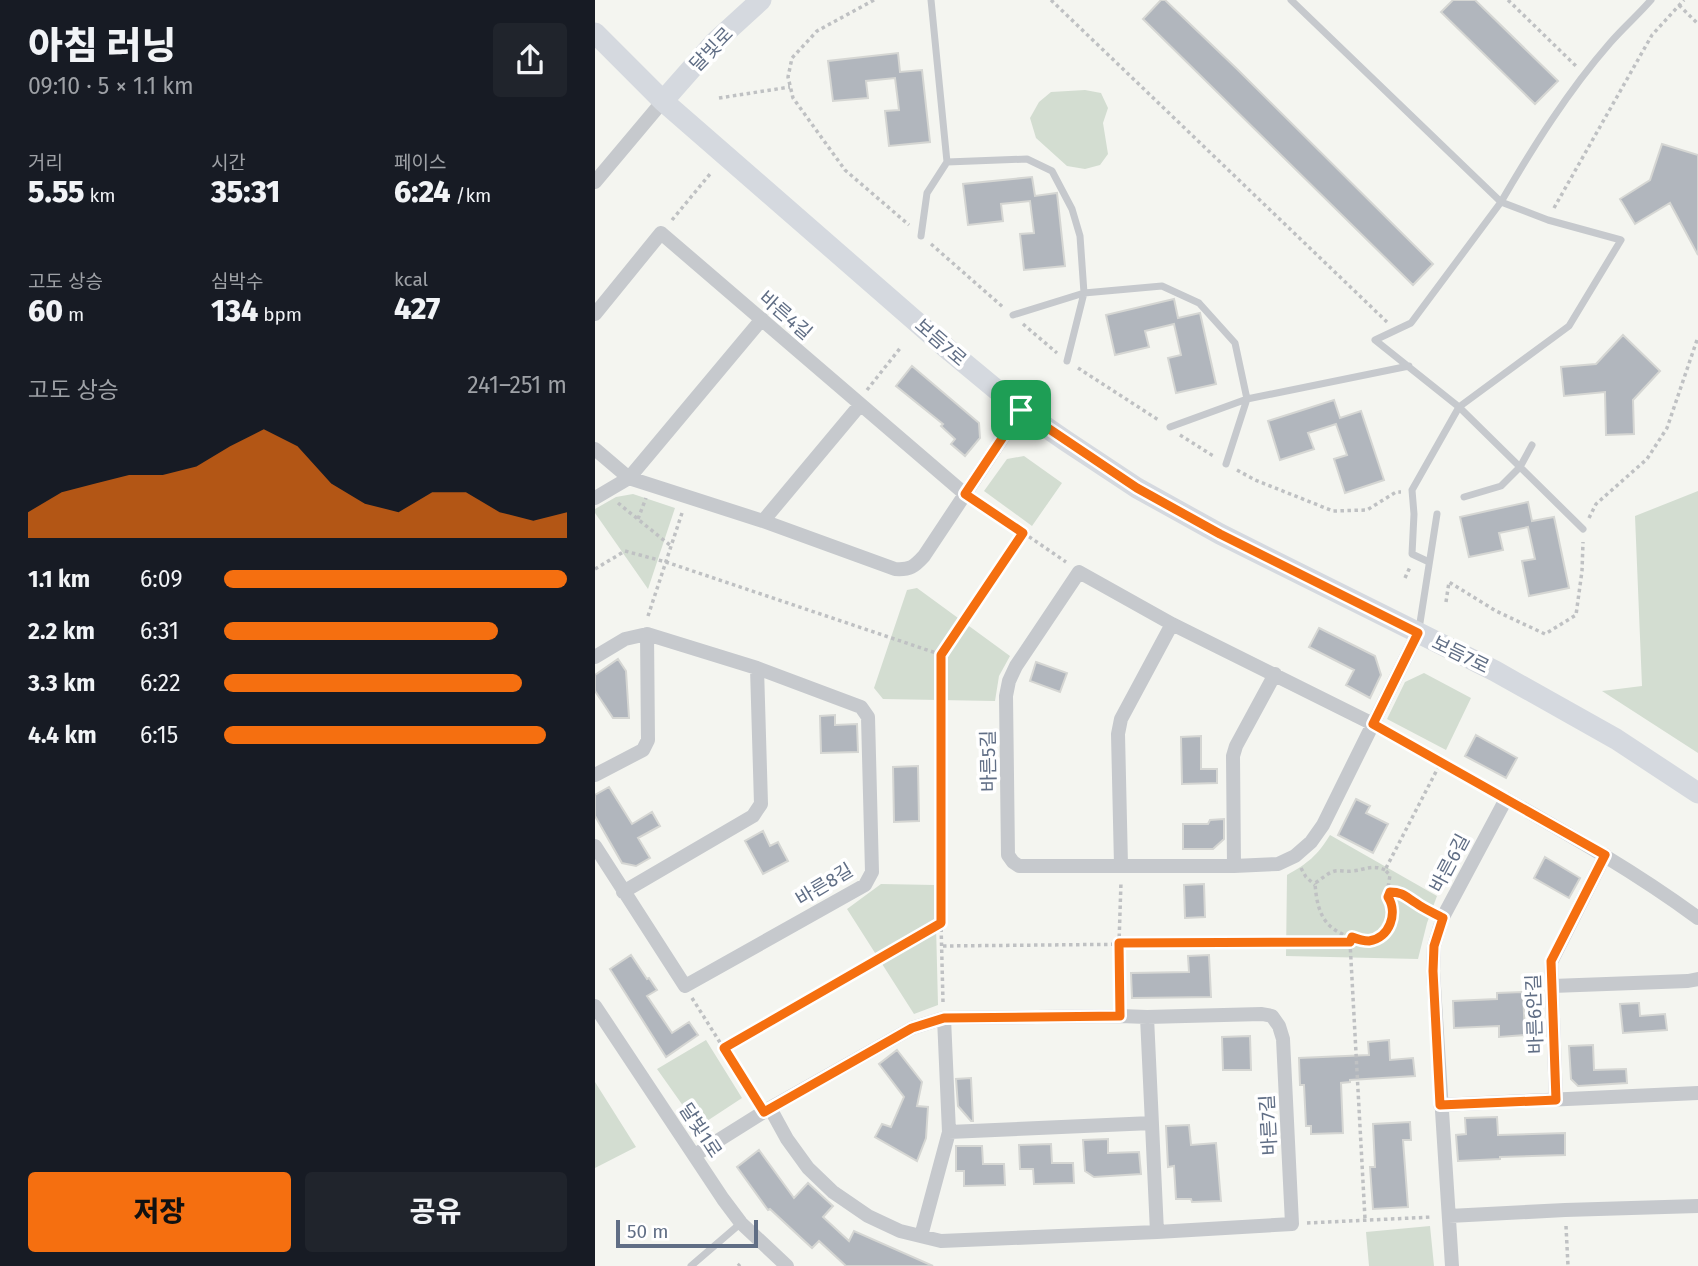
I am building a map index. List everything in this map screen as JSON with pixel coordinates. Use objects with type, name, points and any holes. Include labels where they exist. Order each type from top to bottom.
[{"type":"street","name":"달빛로","points":[[663,101],[715,41],[761,0]]},
{"type":"street","name":"보듬7로","points":[[595,33],[663,101],[1021,410],[1137,488],[1220,534],[1495,671],[1616,739],[1698,793]]},
{"type":"street","points":[[595,182],[663,101]]},
{"type":"street","points":[[595,314],[661,233]]},
{"type":"street","name":"바른4길","points":[[661,233],[862,400],[965,494]]},
{"type":"street","points":[[602,497],[629,478],[762,319]]},
{"type":"street","points":[[763,521],[862,400]]},
{"type":"street","points":[[595,449],[629,478],[763,521],[895,569],[905,570],[915,566],[924,556],[1021,410]]},
{"type":"street","points":[[1079,572],[1173,624],[1373,724]]},
{"type":"street","name":"바른5길","points":[[1079,572],[1016,666],[1009,681],[1006,696],[1009,855],[1019,866],[1234,866],[1278,864],[1295,856],[1311,842],[1323,825],[1418,633]]},
{"type":"street","points":[[1121,865],[1118,734],[1121,719],[1173,624]]},
{"type":"street","points":[[595,657],[625,639],[647,634],[648,740],[643,750],[595,775]]},
{"type":"street","name":"바른8길","points":[[647,634],[757,668],[861,707],[868,717],[872,872],[865,885],[685,986]]},
{"type":"street","points":[[623,892],[753,816],[761,804],[757,668]]},
{"type":"street","points":[[1234,866],[1233,757],[1236,746],[1275,674]]},
{"type":"street","points":[[1506,799],[1605,855],[1698,918]]},
{"type":"street","name":"바른6길","points":[[1452,1266],[1440,1105],[1434,946],[1443,918],[1506,799]]},
{"type":"street","points":[[595,846],[685,986]]},
{"type":"street","name":"바른6안길","points":[[1556,1100],[1551,961],[1605,855]]},
{"type":"street","points":[[1552,986],[1698,979]]},
{"type":"street","name":"달빛1로","points":[[595,1006],[723,1199],[741,1223],[787,1266]]},
{"type":"street","name":"바른7길","points":[[695,1156],[767,1110],[912,1028],[944,1018],[1262,1014],[1272,1016],[1283,1039],[1292,1224]]},
{"type":"street","points":[[1147,1017],[1157,1232]]},
{"type":"street","points":[[921,1236],[949,1132],[944,1018]]},
{"type":"street","points":[[1440,1105],[1698,1093]]},
{"type":"street","points":[[767,1110],[807,1168],[833,1192],[868,1216],[900,1231],[941,1241],[1292,1224]]},
{"type":"street","points":[[949,1132],[1152,1123]]},
{"type":"street","points":[[1448,1216],[1698,1206]]},
{"type":"lane","points":[[921,236],[927,193],[947,162],[931,0]]},
{"type":"lane","points":[[1291,0],[1500,202],[1548,220],[1621,240],[1569,326],[1459,407],[1412,490],[1412,554],[1429,562]]},
{"type":"lane","points":[[1583,529],[1459,407],[1375,340],[1412,323],[1500,202],[1536,142],[1585,74],[1651,0]]},
{"type":"lane","points":[[947,162],[1027,159],[1052,171],[1072,209],[1080,236],[1084,293],[1067,360]]},
{"type":"lane","points":[[1013,315],[1084,293],[1162,286],[1199,303],[1235,343],[1247,400],[1226,464]]},
{"type":"lane","points":[[1170,427],[1247,400],[1409,366]]},
{"type":"lane","points":[[1464,497],[1501,486],[1520,467],[1532,445]]},
{"type":"lane","points":[[1418,633],[1437,514]]},
{"type":"lane","points":[[691,1266],[741,1223]]},
{"type":"path","points":[[1051,0],[1396,331]]},
{"type":"path","points":[[1508,0],[1585,74]]},
{"type":"path","points":[[1548,220],[1652,35],[1684,0]]},
{"type":"path","points":[[1679,5],[1698,24]]},
{"type":"path","points":[[719,98],[790,87]]},
{"type":"path","points":[[661,233],[710,174]]},
{"type":"path","points":[[862,400],[901,348]]},
{"type":"path","points":[[965,494],[1079,572]]},
{"type":"path","points":[[638,519],[646,496]]},
{"type":"path","points":[[602,497],[638,519],[671,546]]},
{"type":"path","points":[[648,615],[681,513]]},
{"type":"path","points":[[944,1018],[941,923],[941,655],[1023,533]]},
{"type":"path","points":[[595,569],[625,551],[666,562],[941,655]]},
{"type":"path","points":[[1373,724],[1506,799]]},
{"type":"path","points":[[1385,870],[1441,762]]},
{"type":"path","points":[[1120,1016],[1121,865]]},
{"type":"path","points":[[942,946],[1351,940],[1366,942],[1378,938],[1387,930],[1392,918],[1393,905],[1387,894],[1390,875],[1377,866],[1348,872],[1336,870],[1315,883],[1319,909],[1327,924],[1351,940]]},
{"type":"path","points":[[1388,897],[1390,892],[1400,892],[1443,918]]},
{"type":"path","points":[[724,1048],[941,923]]},
{"type":"path","points":[[1351,940],[1365,1219]]},
{"type":"path","points":[[685,986],[767,1110]]},
{"type":"path","points":[[1565,1210],[1568,1266]]},
{"type":"path","points":[[1292,1224],[1448,1216]]},
{"type":"shaded area","points":[[1085,90],[1101,93],[1108,108],[1103,123],[1108,154],[1100,165],[1085,169],[1067,166],[1036,138],[1030,118],[1039,102],[1051,92]]},
{"type":"shaded area","points":[[1024,456],[1062,483],[1032,526],[984,491],[1007,459]]},
{"type":"shaded area","points":[[1698,491],[1698,753],[1602,691],[1642,686],[1635,516]]},
{"type":"shaded area","points":[[633,494],[675,508],[648,589],[595,513],[595,509],[616,497]]},
{"type":"shaded area","points":[[917,588],[1010,656],[999,676],[995,701],[883,699],[874,688],[907,590]]},
{"type":"shaded area","points":[[1424,673],[1471,698],[1446,750],[1387,719],[1405,682]]},
{"type":"shaded area","points":[[1330,835],[1437,896],[1418,959],[1286,956],[1287,875],[1311,858]]},
{"type":"shaded area","points":[[881,884],[935,885],[938,1005],[914,1014],[847,909]]},
{"type":"shaded area","points":[[706,1040],[742,1098],[707,1121],[691,1117],[657,1069]]},
{"type":"shaded area","points":[[595,1082],[636,1147],[595,1168]]},
{"type":"shaded area","points":[[1430,1226],[1434,1266],[1369,1266],[1366,1232]]},
{"type":"building","points":[[1161,0],[1165,0],[1237,69],[1433,264],[1413,285],[1143,19]]},
{"type":"building","points":[[1453,0],[1475,0],[1558,81],[1535,104],[1441,12]]},
{"type":"building","points":[[898,53],[900,72],[922,70],[930,142],[889,146],[885,111],[899,110],[895,78],[866,81],[868,98],[833,101],[828,61]]},
{"type":"building","points":[[1662,144],[1698,155],[1698,255],[1670,203],[1635,224],[1620,199],[1650,180]]},
{"type":"building","points":[[1032,177],[1035,196],[1057,193],[1065,266],[1024,270],[1020,234],[1034,233],[1030,201],[1001,204],[1003,221],[968,225],[963,184]]},
{"type":"building","points":[[1174,299],[1178,318],[1200,313],[1216,384],[1176,393],[1168,358],[1181,355],[1174,324],[1145,331],[1149,347],[1115,355],[1106,315]]},
{"type":"building","points":[[1623,335],[1660,371],[1633,400],[1634,434],[1606,435],[1605,392],[1564,396],[1561,367],[1596,364]]},
{"type":"building","points":[[912,366],[979,423],[980,438],[965,456],[951,444],[955,439],[941,426],[943,424],[896,386]]},
{"type":"building","points":[[1334,400],[1340,418],[1361,411],[1384,480],[1345,493],[1334,459],[1347,455],[1336,424],[1308,433],[1314,449],[1280,460],[1268,421]]},
{"type":"building","points":[[1528,502],[1532,521],[1554,517],[1569,588],[1529,596],[1522,561],[1535,559],[1528,527],[1499,533],[1503,550],[1469,557],[1460,517]]},
{"type":"building","points":[[1319,628],[1375,656],[1381,675],[1370,698],[1346,685],[1354,670],[1309,647]]},
{"type":"building","points":[[618,659],[626,671],[629,718],[613,718],[595,691],[595,675]]},
{"type":"building","points":[[1036,662],[1067,673],[1060,692],[1030,681]]},
{"type":"building","points":[[835,715],[835,725],[857,724],[858,752],[821,753],[820,716]]},
{"type":"building","points":[[1476,735],[1517,758],[1506,778],[1465,756]]},
{"type":"building","points":[[1201,736],[1201,769],[1217,769],[1217,783],[1182,784],[1181,737]]},
{"type":"building","points":[[918,766],[919,821],[894,822],[893,767]]},
{"type":"building","points":[[609,787],[632,824],[652,812],[660,826],[638,838],[650,858],[636,866],[622,863],[595,816],[595,795]]},
{"type":"building","points":[[1356,799],[1370,806],[1366,813],[1388,824],[1373,853],[1338,835]]},
{"type":"building","points":[[1224,819],[1224,839],[1213,849],[1183,849],[1183,824],[1208,824],[1210,820]]},
{"type":"building","points":[[763,831],[770,846],[778,842],[788,861],[763,874],[745,841]]},
{"type":"building","points":[[1545,857],[1580,878],[1569,898],[1534,878]]},
{"type":"building","points":[[1204,884],[1205,917],[1185,918],[1184,885]]},
{"type":"building","points":[[631,955],[657,990],[647,996],[672,1033],[689,1022],[698,1035],[666,1057],[610,969]]},
{"type":"building","points":[[1209,955],[1211,997],[1132,998],[1131,973],[1189,972],[1188,956]]},
{"type":"building","points":[[1523,992],[1525,1035],[1499,1037],[1499,1026],[1454,1028],[1453,1001],[1497,999],[1497,993]]},
{"type":"building","points":[[1639,1003],[1640,1016],[1665,1014],[1667,1030],[1623,1033],[1620,1004]]},
{"type":"building","points":[[1250,1036],[1251,1070],[1223,1070],[1222,1037]]},
{"type":"building","points":[[1389,1040],[1390,1060],[1413,1058],[1415,1076],[1350,1080],[1341,1083],[1343,1133],[1311,1134],[1311,1126],[1306,1126],[1304,1085],[1300,1085],[1299,1058],[1369,1055],[1368,1042]]},
{"type":"building","points":[[1593,1045],[1594,1070],[1626,1069],[1627,1083],[1578,1086],[1571,1079],[1569,1046]]},
{"type":"building","points":[[897,1050],[922,1082],[917,1106],[928,1107],[926,1138],[917,1161],[875,1137],[882,1124],[891,1127],[904,1097],[879,1064]]},
{"type":"building","points":[[971,1078],[973,1121],[958,1106],[956,1079]]},
{"type":"building","points":[[1497,1117],[1498,1135],[1565,1133],[1565,1155],[1458,1161],[1456,1135],[1466,1134],[1465,1118]]},
{"type":"building","points":[[1410,1122],[1411,1140],[1403,1140],[1408,1207],[1373,1209],[1370,1167],[1375,1167],[1373,1124]]},
{"type":"building","points":[[1189,1125],[1191,1145],[1216,1143],[1221,1201],[1192,1202],[1191,1199],[1176,1199],[1174,1166],[1168,1167],[1166,1126]]},
{"type":"building","points":[[1108,1139],[1108,1153],[1139,1152],[1141,1174],[1094,1177],[1085,1171],[1083,1140]]},
{"type":"building","points":[[1051,1144],[1052,1163],[1073,1163],[1074,1183],[1034,1184],[1033,1169],[1020,1169],[1019,1145]]},
{"type":"building","points":[[956,1146],[982,1146],[983,1164],[1004,1164],[1005,1185],[964,1186],[964,1171],[956,1171]]},
{"type":"building","points":[[759,1150],[794,1198],[808,1183],[833,1206],[823,1217],[849,1241],[854,1231],[933,1266],[846,1266],[819,1241],[812,1248],[768,1210],[737,1167]]},
{"type":"route","points":[[1021,410],[1137,488],[1220,534],[1418,633],[1373,724],[1605,855],[1551,961],[1556,1100],[1440,1105],[1433,971],[1434,946],[1443,918],[1400,892],[1390,892],[1388,897],[1393,905],[1392,918],[1387,930],[1378,938],[1366,942],[1352,937],[1350,942],[1119,943],[1120,1016],[944,1018],[912,1028],[764,1112],[724,1048],[941,923],[941,655],[1023,533],[965,494],[1021,410]]}]
